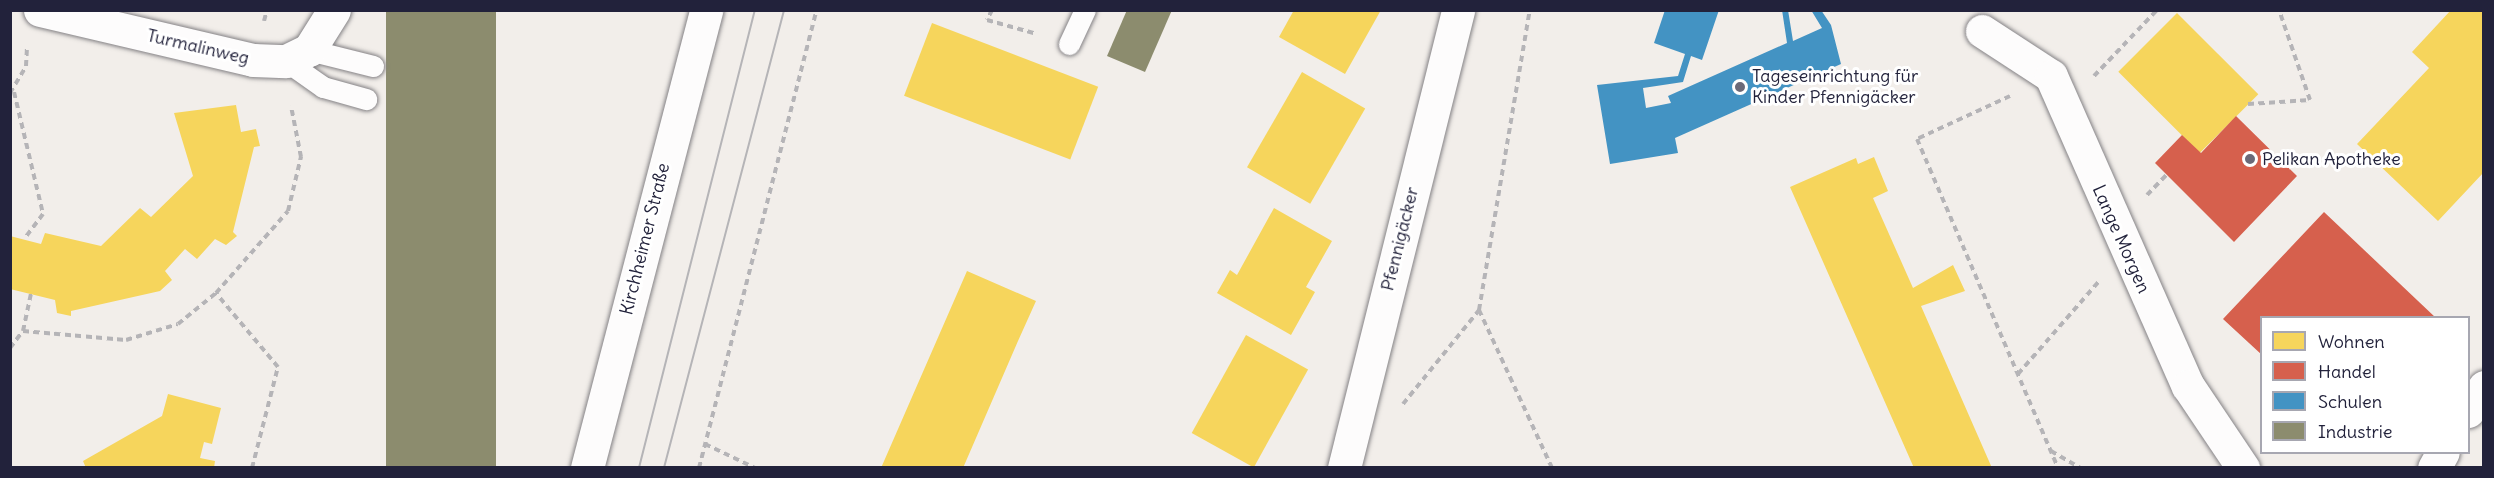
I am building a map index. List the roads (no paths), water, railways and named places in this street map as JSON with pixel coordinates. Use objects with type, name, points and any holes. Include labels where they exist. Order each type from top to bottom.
[{"type":"street","name":"Turmalinweg","points":[[40,10],[253,60],[298,55]]},
{"type":"street","points":[[298,55],[334,10]]},
{"type":"street","name":"Kirchheimer Straße","points":[[587,468],[706,10]]},
{"type":"street","name":"Pfennigäcker","points":[[1344,468],[1458,10]]},
{"type":"street","name":"Lange Morgen","points":[[1982,31],[2051,76],[2126,251],[2188,386],[2243,468]]},
{"type":"street","points":[[2470,409],[2484,387]]},
{"type":"street","points":[[2434,468],[2442,454]]},
{"type":"lane","points":[[1069,44],[1085,10]]},
{"type":"lane","points":[[298,55],[373,66]]},
{"type":"lane","points":[[298,55],[323,87],[366,99]]},
{"type":"tram line","points":[[639,468],[755,10]]},
{"type":"tram line","points":[[664,468],[784,10]]},
{"type":"place","name":"Tageseinrichtung für Kinder Pfennigäcker","points":[[1740,87]]},
{"type":"place","name":"Pelikan Apotheke","points":[[2250,159]]}]
